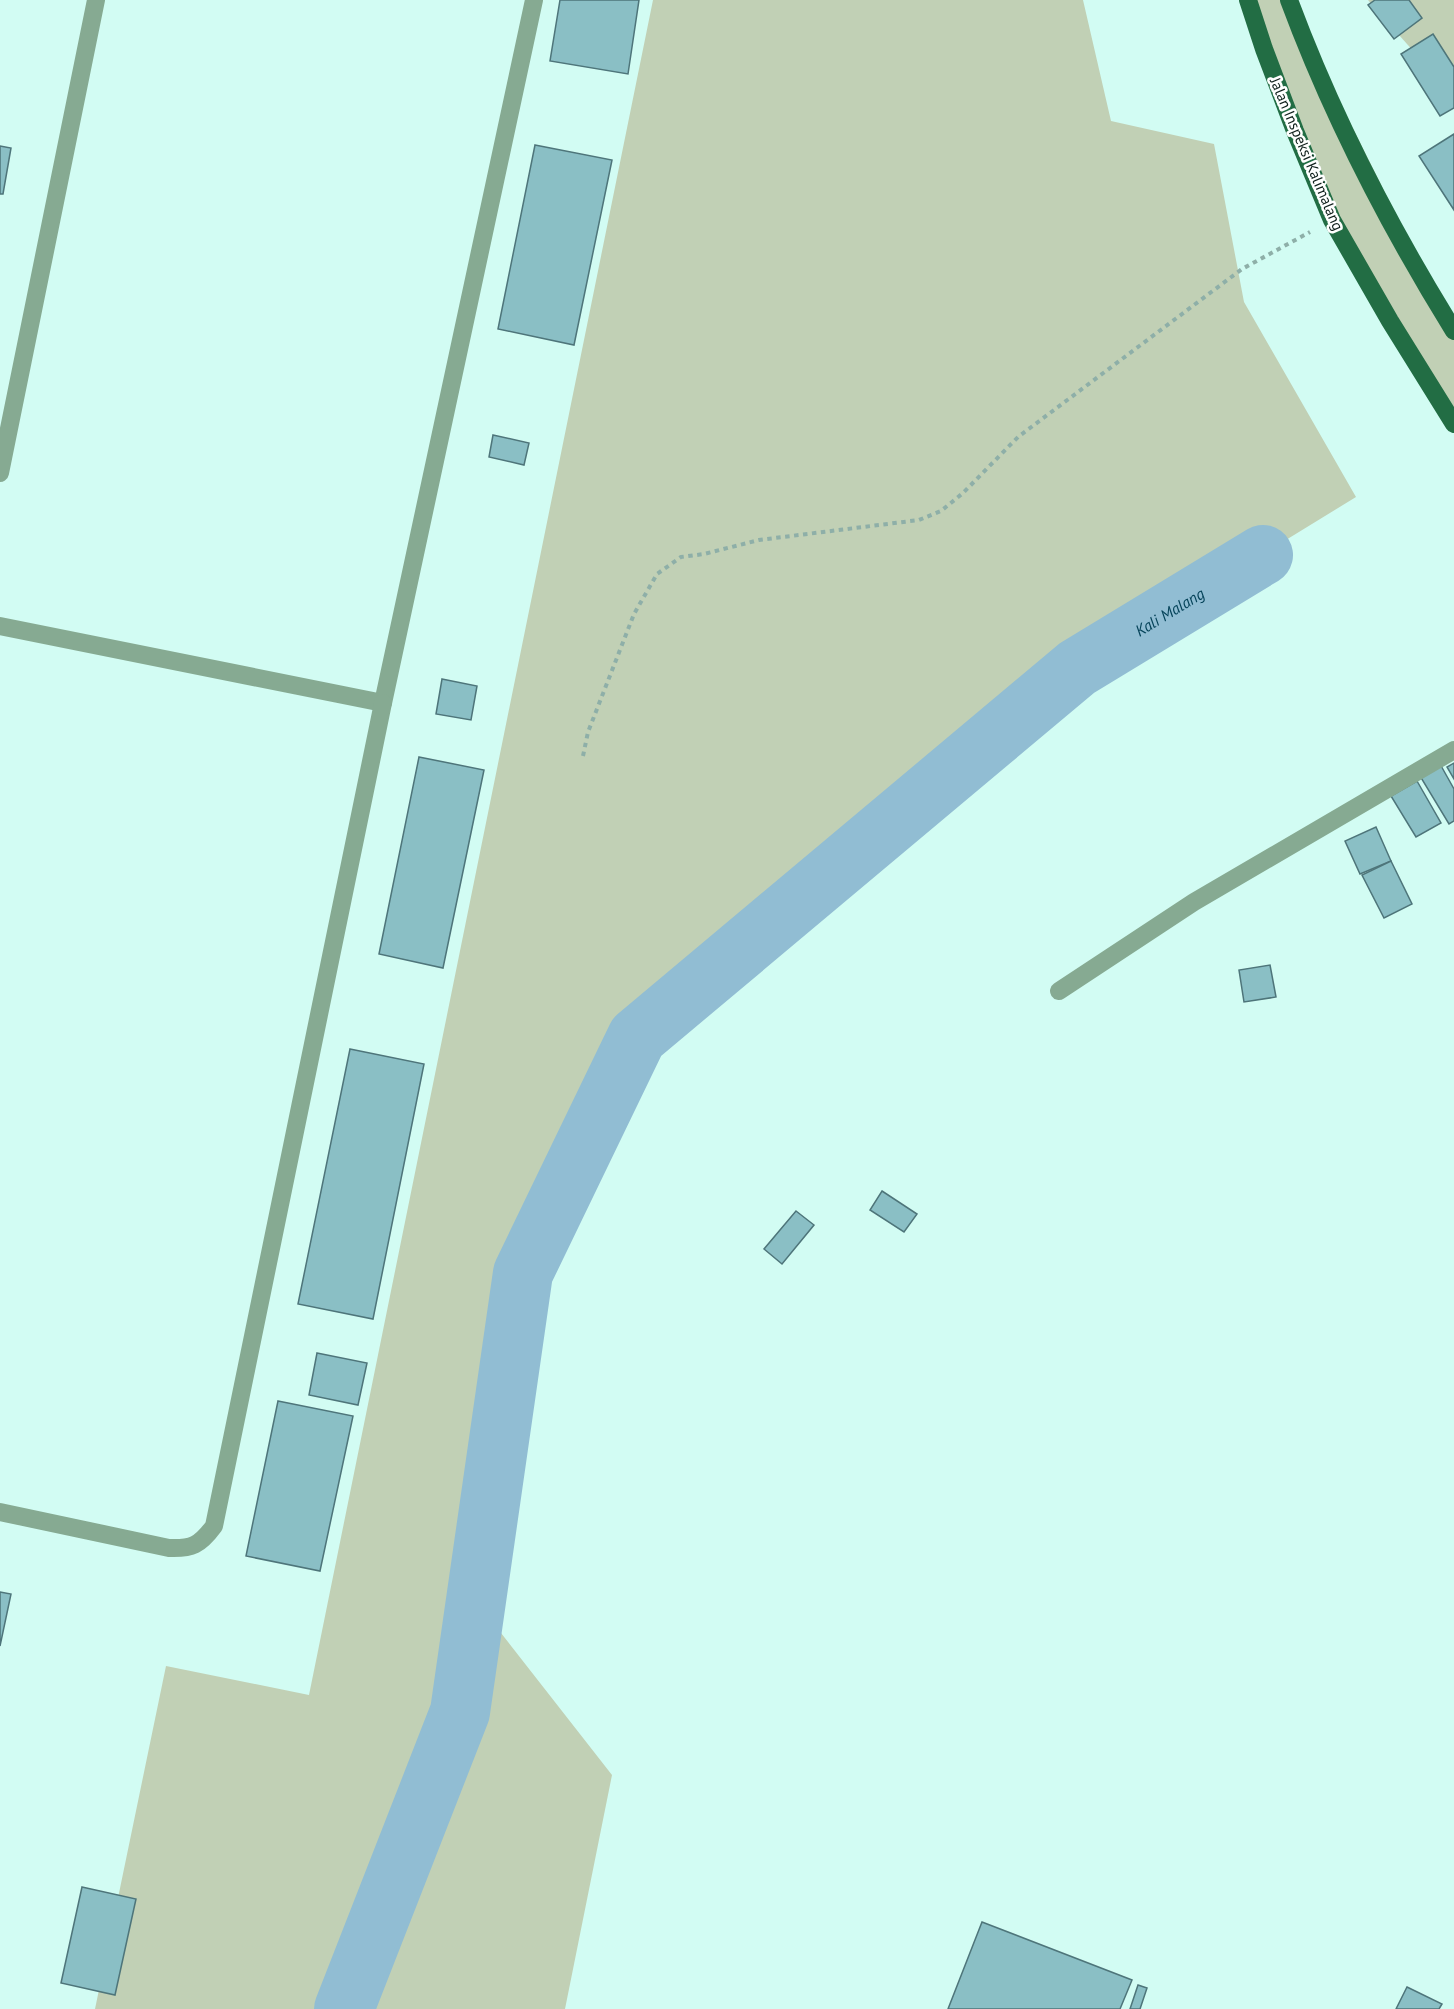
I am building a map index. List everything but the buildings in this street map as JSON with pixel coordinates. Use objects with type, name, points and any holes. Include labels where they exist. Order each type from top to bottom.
[{"type":"main road","name":"Jalan Inspeksi Kalimalang","points":[[1248,0],[1291,121],[1332,220],[1390,321],[1454,424]]},
{"type":"main road","points":[[1289,0],[1338,119],[1380,203],[1454,331]]},
{"type":"street","points":[[0,473],[96,0]]},
{"type":"street","points":[[0,1512],[169,1548],[194,1546],[206,1537],[214,1526],[383,703],[534,0]]},
{"type":"street","points":[[0,626],[383,703]]},
{"type":"street","points":[[1059,991],[1194,902],[1454,750]]},
{"type":"path","points":[[583,756],[588,732],[634,614],[657,574],[681,557],[704,554],[759,540],[919,520],[941,511],[963,493],[1018,437],[1242,269],[1332,220]]},
{"type":"green space","points":[[653,0],[1083,0],[1111,121],[1214,144],[1244,302],[1356,497],[1077,668],[637,1037],[523,1273],[476,1601],[612,1775],[565,2009],[345,2009],[349,1996],[344,2009],[95,2009],[166,1666],[309,1695]]},
{"type":"green space","points":[[1248,0],[1289,0],[1454,331],[1454,428],[1332,220]]},
{"type":"green space","points":[[1368,0],[1454,0],[1454,97]]},
{"type":"waterway","name":"Kali Malang","points":[[344,2009],[460,1712],[523,1273],[637,1037],[1077,668],[1263,555]]}]
